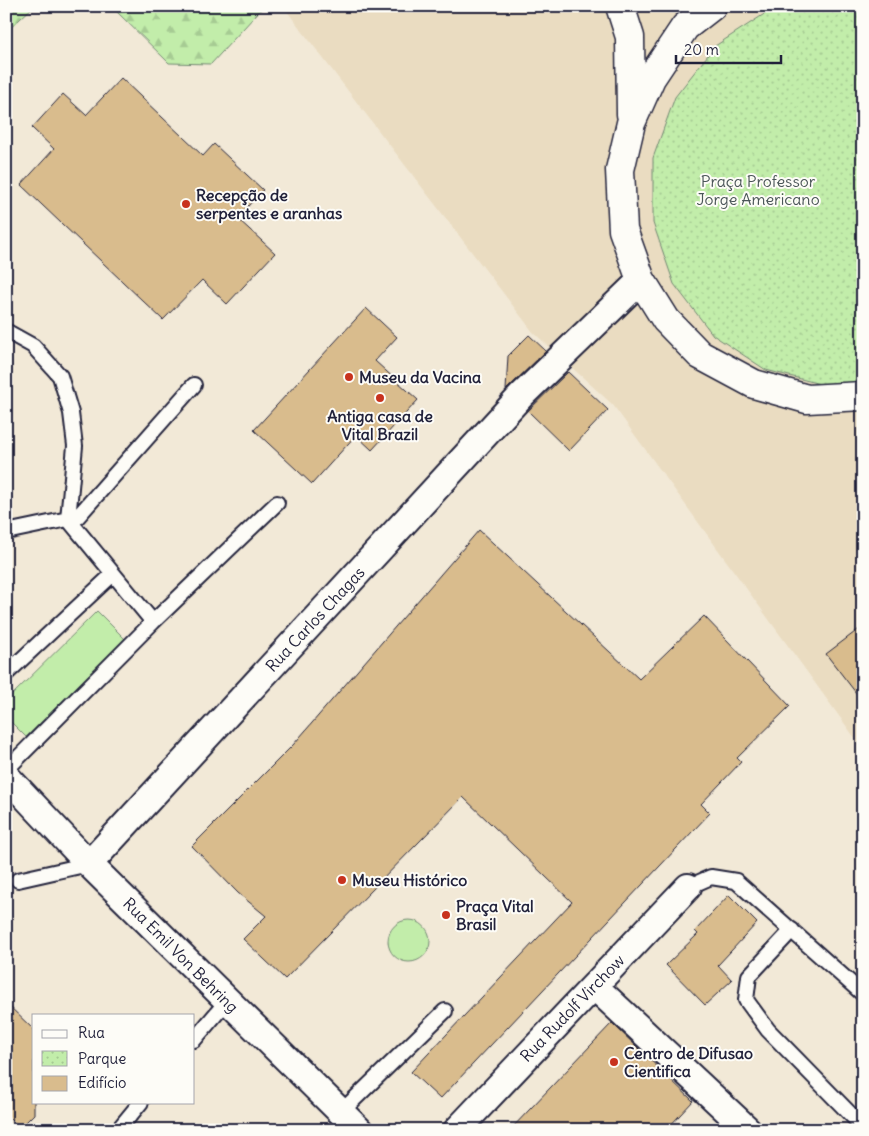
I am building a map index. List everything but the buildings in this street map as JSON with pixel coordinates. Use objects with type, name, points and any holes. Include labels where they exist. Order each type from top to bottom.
[{"type":"main road","points":[[620,6],[630,37],[631,123]]},
{"type":"main road","points":[[712,6],[685,27],[651,78],[631,123],[620,170],[623,230],[641,280],[666,320],[700,355],[754,384],[807,398],[863,396]]},
{"type":"street","name":"Rua Carlos Chagas","points":[[89,864],[542,375],[641,280]]},
{"type":"street","name":"Rua Emil Von Behring","points":[[6,776],[89,864],[349,1121]]},
{"type":"street","name":"Rua Rudolf Virchow","points":[[457,1130],[688,887]]},
{"type":"street","points":[[594,986],[748,1130]]},
{"type":"lane","points":[[6,331],[33,346],[60,376],[71,413],[75,446],[70,521],[153,622]]},
{"type":"lane","points":[[6,532],[70,521],[194,385]]},
{"type":"lane","points":[[6,770],[153,622],[277,503]]},
{"type":"lane","points":[[6,674],[113,574]]},
{"type":"lane","points":[[18,880],[89,864]]},
{"type":"lane","points":[[688,887],[711,877],[736,881],[863,994]]},
{"type":"lane","points":[[792,930],[749,976],[746,1000],[768,1030],[863,1127]]},
{"type":"lane","points":[[195,1039],[227,1001]]},
{"type":"lane","points":[[349,1121],[445,1011]]},
{"type":"lane","points":[[118,1130],[139,1104]]},
{"type":"shaded area","points":[[283,6],[863,6],[863,749],[613,405],[533,332]]},
{"type":"green space","points":[[6,6],[34,6],[6,32]]},
{"type":"green space","points":[[55,6],[264,6],[211,64],[169,63],[114,9]]},
{"type":"green space","name":"Praça Professor Jorge Americano","points":[[789,6],[863,6],[863,384],[828,386],[766,370],[713,335],[674,284],[653,223],[653,158],[675,97],[715,46],[769,11]]},
{"type":"green space","points":[[97,611],[125,639],[26,737],[6,717],[6,701]]},
{"type":"green space","points":[[409,920],[424,926],[430,941],[424,956],[409,962],[394,956],[388,941],[394,926]]},
{"type":"place","name":"Recepção de serpentes e aranhas","points":[[186,204]]},
{"type":"place","name":"Museu da Vacina","points":[[349,377]]},
{"type":"place","name":"Antiga casa de Vital Brazil","points":[[380,398]]},
{"type":"place","name":"Museu Histórico","points":[[342,880]]},
{"type":"place","name":"Praça Vital Brasil","points":[[446,915]]},
{"type":"place","name":"Centro de Difusao Cientifica","points":[[614,1062]]}]
